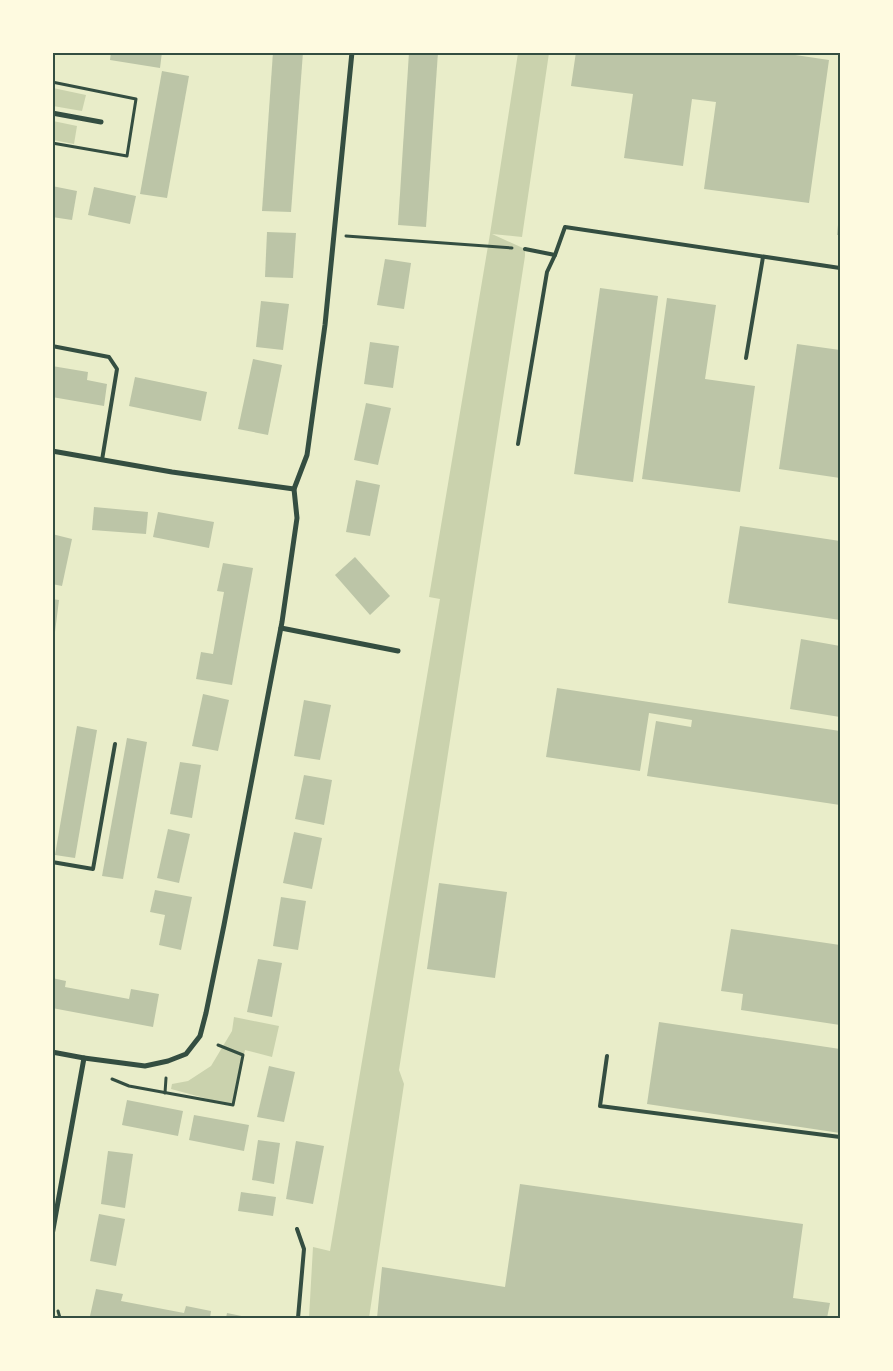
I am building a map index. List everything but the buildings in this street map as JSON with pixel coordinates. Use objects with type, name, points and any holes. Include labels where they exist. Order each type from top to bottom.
[{"type":"street","points":[[52,1052],[145,1066],[168,1061],[186,1054],[200,1036],[281,628],[297,518],[294,489],[307,455],[325,325],[352,52]]},
{"type":"street","points":[[52,113],[101,122]]},
{"type":"street","points":[[52,451],[172,472],[294,489]]},
{"type":"street","points":[[281,628],[398,651]]},
{"type":"street","points":[[52,1235],[84,1058]]},
{"type":"lane","points":[[518,444],[547,272],[565,227],[840,268]]},
{"type":"lane","points":[[525,249],[555,255]]},
{"type":"lane","points":[[746,358],[763,257]]},
{"type":"lane","points":[[52,346],[110,357],[117,369],[102,460]]},
{"type":"lane","points":[[52,862],[93,869],[115,744]]},
{"type":"lane","points":[[607,1056],[600,1106],[840,1137]]},
{"type":"lane","points":[[297,1229],[304,1249],[298,1318]]},
{"type":"path","points":[[52,82],[136,99],[127,156],[52,143]]},
{"type":"path","points":[[335,235],[525,249]]},
{"type":"path","points":[[112,1079],[129,1086],[233,1106],[242,1055],[218,1045]]},
{"type":"path","points":[[165,1093],[166,1078]]},
{"type":"path","points":[[58,1311],[60,1318]]},
{"type":"green space","points":[[518,53],[549,53],[522,237],[492,234],[525,249],[525,256],[399,1070],[404,1084],[369,1318],[309,1318],[313,1247],[330,1251],[440,599],[429,597],[490,234]]},
{"type":"green space","points":[[53,88],[86,95],[82,111],[53,106]]},
{"type":"green space","points":[[53,121],[77,126],[74,144],[53,140]]},
{"type":"green space","points":[[234,1017],[279,1026],[272,1057],[245,1050],[234,1106],[171,1089],[172,1084],[188,1081],[211,1066],[232,1031]]}]
